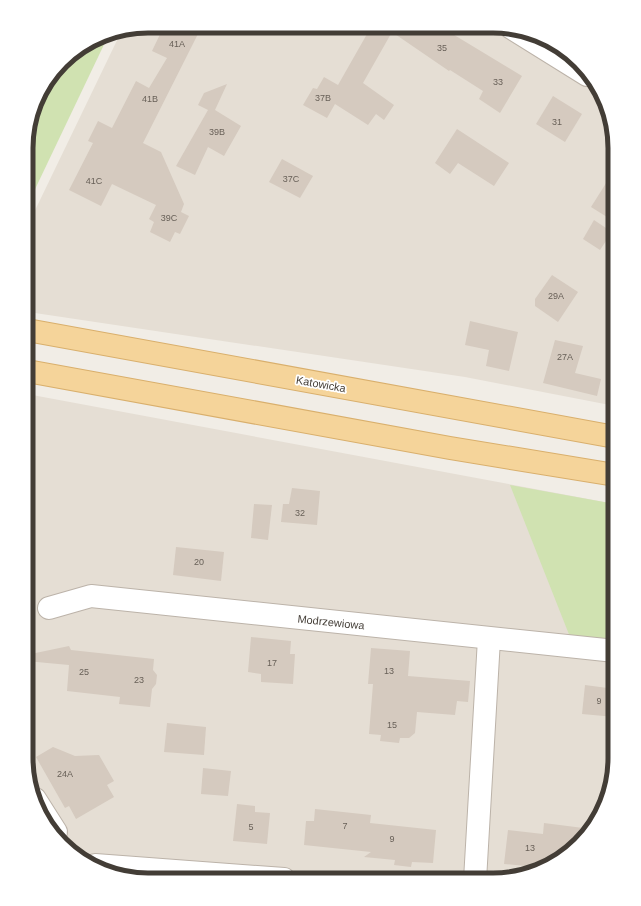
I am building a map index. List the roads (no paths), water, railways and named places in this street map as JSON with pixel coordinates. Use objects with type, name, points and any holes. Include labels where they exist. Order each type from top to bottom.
[{"type":"main road","name":"Katowicka","points":[[33,331],[608,436]]},
{"type":"main road","points":[[33,372],[450,448],[608,474]]},
{"type":"street","points":[[530,40],[574,67]]},
{"type":"street","name":"Modrzewiowa","points":[[49,608],[91,596],[608,650]]},
{"type":"street","points":[[475,873],[489,639]]},
{"type":"street","points":[[110,866],[203,873]]}]
